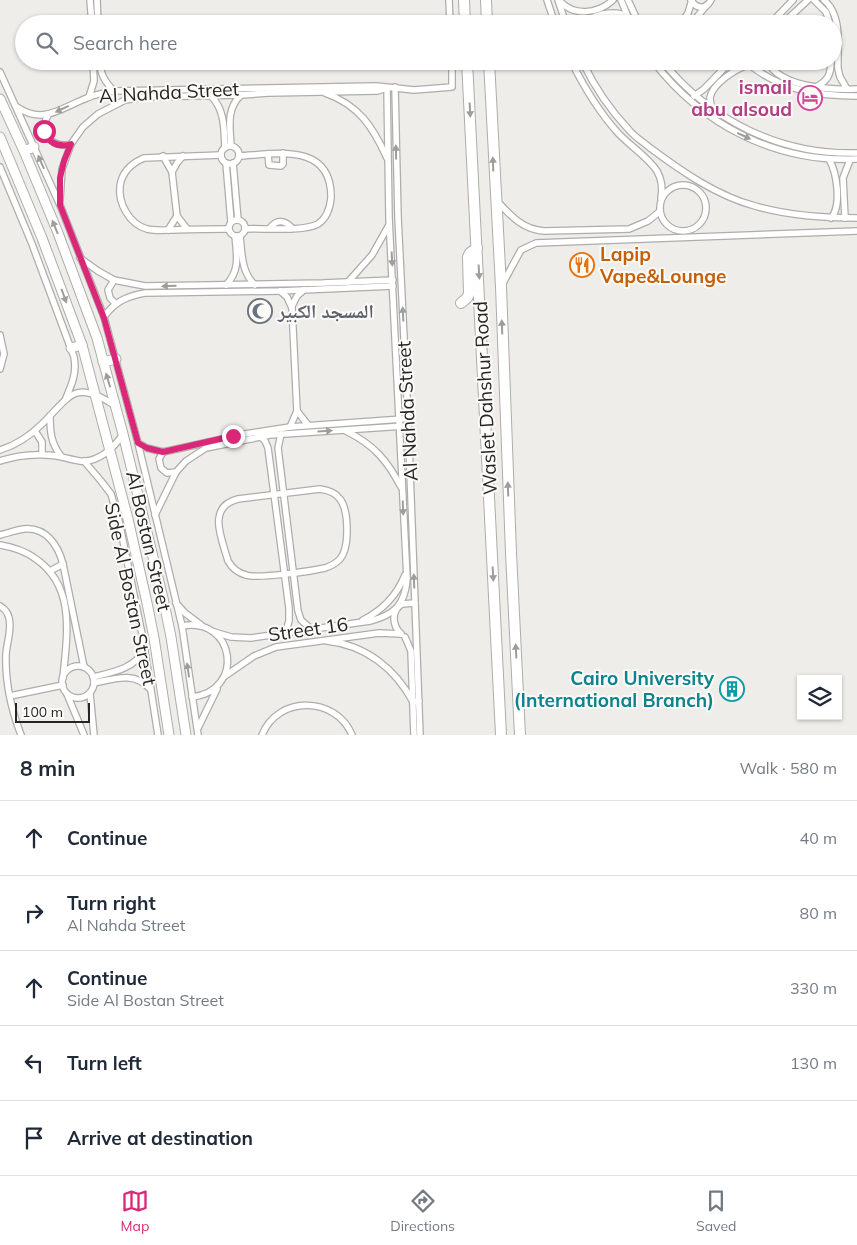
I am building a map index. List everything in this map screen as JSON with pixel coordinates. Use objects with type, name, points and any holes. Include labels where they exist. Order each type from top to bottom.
[{"type":"main road","points":[[464,0],[465,15]]},
{"type":"main road","points":[[486,0],[487,15]]},
{"type":"main road","name":"Waslet Dahshur Road","points":[[468,70],[478,248],[500,735]]},
{"type":"main road","name":"Waslet Dahshur Road","points":[[489,70],[520,735]]},
{"type":"main road","points":[[461,303],[469,294],[468,258],[470,252],[478,248]]},
{"type":"main road","points":[[491,526],[502,529],[509,524]]},
{"type":"main road","points":[[492,552],[504,550],[511,553]]},
{"type":"street","points":[[90,0],[91,15]]},
{"type":"street","points":[[98,0],[98,15]]},
{"type":"street","points":[[449,0],[450,15]]},
{"type":"street","points":[[547,0],[552,15]]},
{"type":"street","points":[[558,0],[572,10],[585,12],[604,7],[613,0]]},
{"type":"street","points":[[558,0],[563,15]]},
{"type":"street","points":[[621,0],[627,15]]},
{"type":"street","points":[[628,0],[635,15]]},
{"type":"street","points":[[691,0],[699,7],[710,2]]},
{"type":"street","points":[[687,15],[691,0]]},
{"type":"street","points":[[779,15],[793,0]]},
{"type":"street","points":[[792,15],[808,0]]},
{"type":"street","points":[[814,0],[827,15]]},
{"type":"street","points":[[824,0],[835,15]]},
{"type":"street","points":[[699,15],[710,2]]},
{"type":"street","points":[[602,15],[609,13],[624,15]]},
{"type":"street","points":[[89,97],[93,85],[94,70]]},
{"type":"street","points":[[101,70],[104,78],[114,91]]},
{"type":"street","points":[[388,88],[395,87],[414,90],[452,86],[452,70]]},
{"type":"street","points":[[576,70],[586,91],[605,117],[622,137],[656,170],[662,183],[659,212],[667,226],[683,235]]},
{"type":"street","points":[[587,70],[606,102],[631,132],[669,161],[725,195],[754,206],[788,214],[831,218],[857,218]]},
{"type":"street","points":[[660,70],[697,106],[731,130],[777,149],[812,157],[854,159]]},
{"type":"street","points":[[670,70],[694,96],[712,110],[744,129],[779,143],[815,151],[857,153]]},
{"type":"street","points":[[694,96],[704,89],[722,70]]},
{"type":"street","points":[[712,110],[710,99],[714,89],[736,70]]},
{"type":"street","points":[[756,70],[767,78],[786,86],[820,94],[857,96]]},
{"type":"street","points":[[773,70],[782,77],[816,87],[857,89]]},
{"type":"street","points":[[816,87],[828,79],[831,70]]},
{"type":"street","points":[[838,70],[847,89]]},
{"type":"street","name":"Side Al Bostan Street","points":[[0,72],[60,205],[104,318],[138,443],[182,626],[198,732]]},
{"type":"street","points":[[94,77],[98,80],[104,78]]},
{"type":"street","name":"Al Nahda Street","points":[[60,205],[60,178],[71,144],[86,124],[106,108],[125,100],[156,94],[380,86],[388,88]]},
{"type":"street","name":"Al Nahda Street","points":[[395,87],[398,217],[415,603],[416,702],[414,735]]},
{"type":"street","name":"Al Nahda Street","points":[[48,115],[89,97],[114,91],[210,96],[241,95],[268,90],[321,92],[377,91],[388,88]]},
{"type":"street","name":"Al Nahda Street","points":[[388,88],[389,220],[406,573],[405,592],[394,619],[396,627],[403,635],[411,651],[420,735]]},
{"type":"street","points":[[321,92],[342,101],[361,115],[374,131],[388,161]]},
{"type":"street","points":[[238,220],[230,226],[149,230],[136,223],[124,209],[120,190],[122,178],[134,163],[144,158],[221,155],[228,147],[230,114],[235,101],[241,95]]},
{"type":"street","points":[[210,96],[218,104],[222,115],[228,147]]},
{"type":"street","name":"Al Bostan Street","points":[[0,99],[24,151],[97,338],[123,434],[171,637],[186,735]]},
{"type":"street","points":[[17,107],[28,114],[48,115],[45,120],[44,131],[50,141],[60,146],[71,144]]},
{"type":"street","name":"Al Bostan Street","points":[[0,137],[42,238],[82,345],[110,450],[123,520],[154,638],[170,735]]},
{"type":"street","points":[[24,151],[34,147]]},
{"type":"street","points":[[228,147],[237,149],[239,156]]},
{"type":"street","points":[[268,154],[269,165],[282,166],[284,164],[283,153]]},
{"type":"street","points":[[226,285],[233,278],[236,268],[238,236],[245,228],[312,226],[323,220],[329,210],[330,189],[327,174],[317,162],[302,154],[283,153],[239,156],[233,163],[238,220]]},
{"type":"street","points":[[221,155],[226,163],[230,233],[238,236]]},
{"type":"street","points":[[163,156],[172,172],[178,216],[187,229]]},
{"type":"street","points":[[172,172],[184,156]]},
{"type":"street","points":[[829,159],[836,177],[836,210],[831,218]]},
{"type":"street","points":[[845,218],[843,178],[854,159]]},
{"type":"street","points":[[226,163],[233,163]]},
{"type":"street","points":[[0,167],[32,244],[76,365],[73,383],[64,400],[50,416],[35,431],[16,444],[0,450]]},
{"type":"street","points":[[695,188],[700,180]]},
{"type":"street","points":[[661,198],[665,192],[676,185],[683,184],[695,188],[703,196],[706,213],[701,223],[683,235]]},
{"type":"street","points":[[495,199],[519,223],[535,230],[544,231],[628,228],[641,225],[659,212]]},
{"type":"street","points":[[168,230],[178,216]]},
{"type":"street","points":[[348,282],[372,255],[389,220],[398,217]]},
{"type":"street","points":[[238,220],[244,224],[245,228]]},
{"type":"street","points":[[500,287],[521,250],[536,242],[683,235],[857,231]]},
{"type":"street","points":[[238,236],[244,268],[248,277],[255,285]]},
{"type":"street","points":[[80,258],[114,280],[145,286],[280,291],[305,290],[348,282],[393,283]]},
{"type":"street","points":[[114,280],[109,286],[108,294],[116,304]]},
{"type":"street","points":[[104,318],[116,304],[125,298],[140,294],[214,288],[226,285],[323,286],[393,283]]},
{"type":"street","points":[[290,427],[297,411],[292,308],[295,299],[305,290]]},
{"type":"street","points":[[280,291],[287,297],[292,308]]},
{"type":"street","points":[[0,337],[4,354],[0,369]]},
{"type":"street","points":[[71,348],[82,345]]},
{"type":"street","points":[[103,362],[116,359]]},
{"type":"street","points":[[64,400],[80,392],[95,394],[116,406]]},
{"type":"street","points":[[297,411],[308,425]]},
{"type":"street","points":[[50,416],[52,442],[61,456]]},
{"type":"street","points":[[155,515],[176,472],[186,461],[206,448],[245,436],[261,437],[281,434],[308,425],[408,418]]},
{"type":"street","points":[[138,443],[147,448],[163,452],[290,427],[344,430],[408,426]]},
{"type":"street","points":[[344,430],[363,440],[380,454],[403,490]]},
{"type":"street","points":[[35,431],[42,442],[42,454]]},
{"type":"street","points":[[0,461],[20,456],[42,454],[84,461],[110,450],[123,434]]},
{"type":"street","points":[[281,434],[278,448],[299,616],[304,624],[312,629]]},
{"type":"street","points":[[261,437],[268,448],[290,612],[285,634]]},
{"type":"street","points":[[163,452],[159,459],[160,468],[167,473],[176,472]]},
{"type":"street","name":"Side Al Bostan Street","points":[[84,461],[111,494],[123,520],[158,735]]},
{"type":"street","points":[[314,489],[326,490],[337,496],[344,506],[348,541],[342,557],[333,565],[327,567],[285,573],[251,576],[235,570],[228,562],[218,525],[218,518],[223,507],[232,500],[283,493],[314,489]]},
{"type":"street","points":[[0,545],[12,540],[25,529],[42,532],[53,541],[63,564],[84,667]]},
{"type":"street","points":[[0,535],[12,540],[50,571],[60,585],[66,607],[67,624],[63,681],[84,735]]},
{"type":"street","points":[[50,571],[63,564]]},
{"type":"street","points":[[358,622],[377,612],[388,603],[400,586],[406,573]]},
{"type":"street","points":[[175,602],[185,613],[214,632],[221,639],[226,647],[228,657],[228,667],[225,676]]},
{"type":"street","points":[[400,605],[415,603]]},
{"type":"street","name":"Street 16","points":[[214,632],[232,638],[285,634],[380,618],[400,605]]},
{"type":"street","points":[[0,606],[7,612],[10,621],[6,664],[14,716],[21,735]]},
{"type":"street","points":[[182,626],[203,626]]},
{"type":"street","name":"Street 16","points":[[219,684],[225,676],[244,662],[276,647],[379,632],[403,635],[416,639]]},
{"type":"street","points":[[317,640],[341,643],[374,657],[388,668],[416,702]]},
{"type":"street","points":[[94,680],[127,668],[145,650]]},
{"type":"street","points":[[10,696],[63,681],[71,668],[84,667],[90,671],[94,680],[90,694],[94,735]]},
{"type":"street","points":[[94,680],[129,677],[144,682],[151,690]]},
{"type":"street","points":[[192,697],[207,694],[219,684]]},
{"type":"street","points":[[198,732],[209,702],[219,684]]},
{"type":"street","points":[[66,692],[77,698],[90,694]]},
{"type":"street","points":[[262,735],[269,722],[277,714],[292,707],[303,705],[323,708],[335,714],[345,723],[352,735]]},
{"type":"place","name":"ismail abu alsoud","points":[[810,98]]},
{"type":"place","name":"Lapip Vape&Lounge","points":[[582,265]]},
{"type":"place","name":"المسجد الكبير","points":[[260,311]]},
{"type":"place","name":"Cairo University (International Branch)","points":[[732,689]]},
{"type":"route","points":[[44,131],[54,144],[60,146],[71,144],[60,178],[60,205],[104,318],[138,443],[152,450],[163,452],[233,436]]}]
